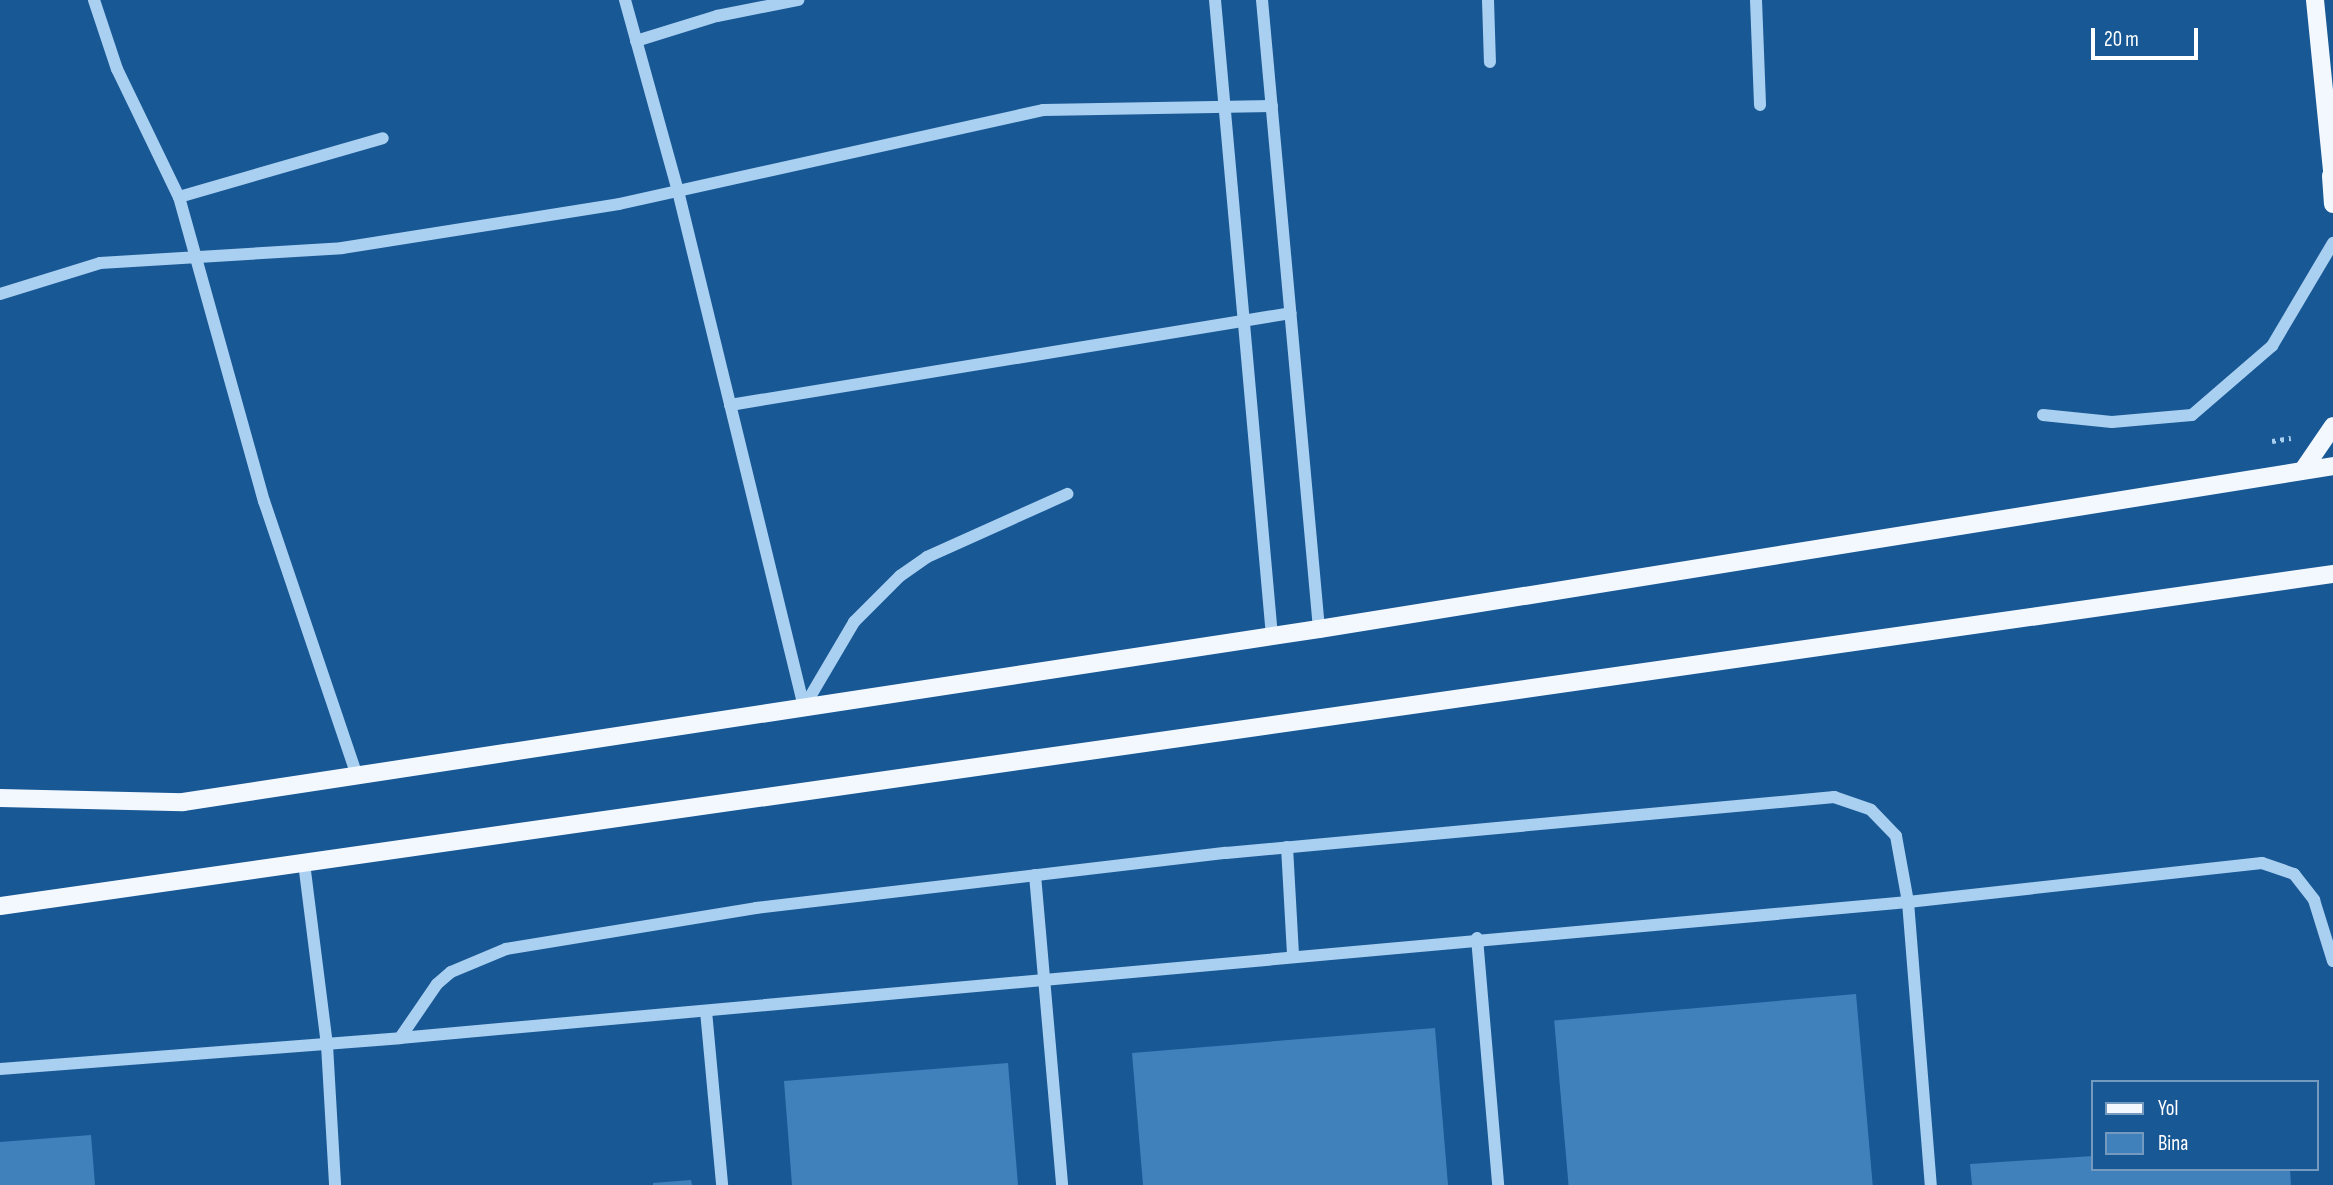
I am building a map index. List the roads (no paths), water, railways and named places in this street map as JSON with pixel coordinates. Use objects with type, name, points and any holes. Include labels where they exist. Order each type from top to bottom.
[{"type":"main road","points":[[2315,0],[2333,204]]},
{"type":"main road","points":[[2303,470],[2333,426]]},
{"type":"main road","points":[[0,798],[183,802],[1319,629],[2333,466]]},
{"type":"main road","points":[[0,906],[2333,574]]},
{"type":"street","points":[[94,0],[117,69],[180,197],[200,257],[264,501],[357,775]]},
{"type":"street","points":[[625,0],[678,191],[804,707]]},
{"type":"street","points":[[636,41],[717,16],[798,0]]},
{"type":"street","points":[[1215,0],[1272,636]]},
{"type":"street","points":[[1262,0],[1319,629]]},
{"type":"street","points":[[1488,0],[1490,62]]},
{"type":"street","points":[[1756,0],[1760,105]]},
{"type":"street","points":[[0,294],[100,263],[342,248],[678,191],[1043,110],[1225,110],[1272,106]]},
{"type":"street","points":[[180,197],[383,138]]},
{"type":"street","points":[[2043,415],[2112,422],[2192,415],[2272,346],[2333,243]]},
{"type":"street","points":[[730,405],[1291,313]]},
{"type":"street","points":[[804,707],[818,677],[854,622],[900,576],[927,557],[1067,494]]},
{"type":"street","points":[[400,1038],[437,984],[451,972],[506,949],[757,908],[1035,875],[1287,847],[1834,797],[1871,810],[1896,836],[1908,902],[1931,1185]]},
{"type":"street","points":[[1287,847],[1293,956]]},
{"type":"street","points":[[304,863],[327,1045],[335,1185]]},
{"type":"street","points":[[0,1069],[327,1045],[1477,938],[1908,902],[2262,863],[2294,874],[2314,900],[2333,961]]},
{"type":"street","points":[[1035,875],[1062,1185]]},
{"type":"street","points":[[1477,938],[1498,1185]]},
{"type":"street","points":[[706,1011],[722,1185]]}]
